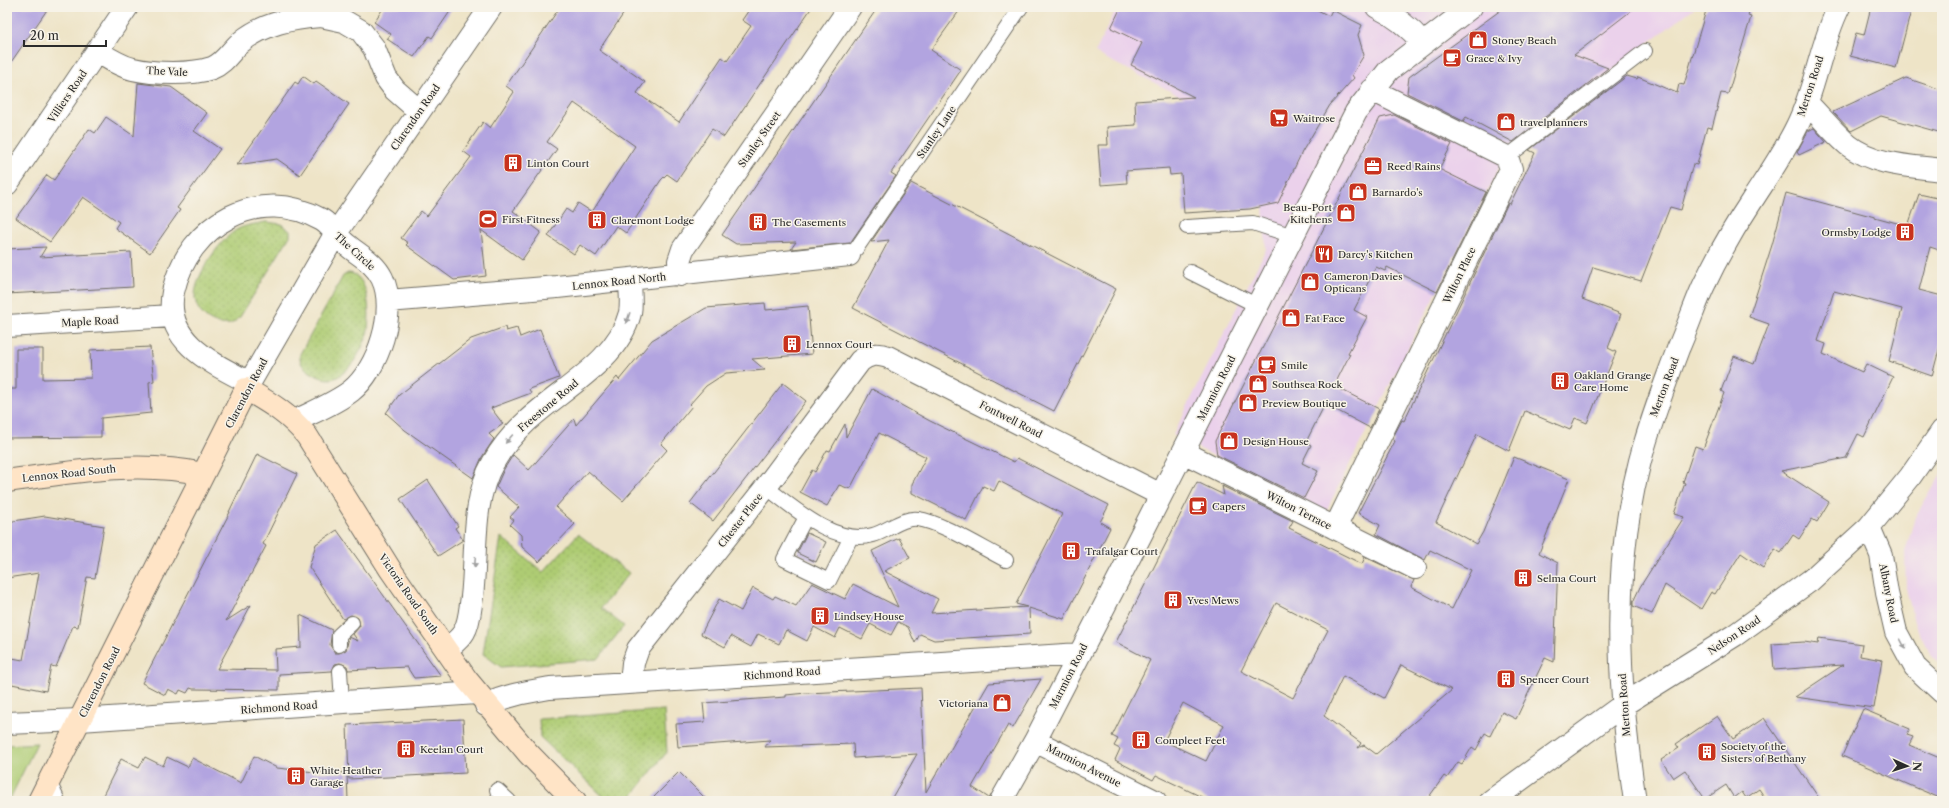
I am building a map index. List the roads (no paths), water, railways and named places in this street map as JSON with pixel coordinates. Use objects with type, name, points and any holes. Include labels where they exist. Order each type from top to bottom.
[{"type":"main road","name":"Victoria Road South","points":[[248,386],[295,421],[307,436],[390,569],[482,699],[528,753],[575,801]]},
{"type":"main road","name":"Clarendon Road","points":[[39,801],[248,386]]},
{"type":"main road","name":"Lennox Road South","points":[[7,480],[107,468],[176,470],[203,474]]},
{"type":"street","name":"Villiers Road","points":[[7,184],[127,7]]},
{"type":"street","name":"Clarendon Road","points":[[248,386],[336,233],[491,7]]},
{"type":"street","name":"Stanley Street","points":[[680,275],[679,261],[683,249],[850,7]]},
{"type":"street","points":[[1377,7],[1395,16],[1408,26],[1423,43]]},
{"type":"street","name":"Marmion Road","points":[[1001,801],[1035,741],[1162,495],[1356,112],[1389,70],[1471,7]]},
{"type":"street","name":"Merton Road","points":[[1635,801],[1623,705],[1621,626],[1625,550],[1639,462],[1659,397],[1702,289],[1723,247],[1772,170],[1797,126],[1807,103],[1822,48],[1839,7]]},
{"type":"street","name":"The Vale","points":[[97,52],[112,61],[133,69],[190,72],[212,68],[225,60],[241,42],[262,28],[318,11],[344,21],[361,32],[374,48],[386,78],[395,90],[419,111]]},
{"type":"street","points":[[1372,90],[1507,157]]},
{"type":"street","points":[[1807,103],[1849,146],[1862,153],[1876,159],[1905,166],[1942,170]]},
{"type":"street","name":"Wilton Place","points":[[1335,528],[1511,169],[1507,157]]},
{"type":"street","name":"The Circle","points":[[248,386],[197,353],[184,339],[172,316],[172,301],[175,283],[196,244],[205,234],[222,221],[251,208],[278,205],[300,210],[322,220],[347,245],[374,265],[382,279],[388,301],[380,348],[359,383],[352,391],[337,400],[295,421]]},
{"type":"street","name":"Lennox Road North","points":[[388,301],[630,280],[849,255]]},
{"type":"street","name":"Freestone Road","points":[[446,649],[464,633],[467,625],[474,577],[481,489],[492,465],[512,436],[528,420],[593,367],[617,340],[627,322],[630,312],[630,280]]},
{"type":"street","name":"Maple Road","points":[[7,326],[172,316]]},
{"type":"street","name":"Fontwell Road","points":[[860,361],[874,354],[888,357],[1162,495]]},
{"type":"street","name":"Chester Place","points":[[631,683],[633,663],[638,648],[766,487],[860,361]]},
{"type":"street","name":"Nelson Road","points":[[1491,801],[1623,705],[1735,635],[1783,602],[1811,580],[1869,527],[1906,483],[1942,431]]},
{"type":"street","name":"Wilton Terrace","points":[[1183,452],[1415,568]]},
{"type":"street","name":"Albany Road","points":[[1869,527],[1881,555],[1896,632],[1916,668],[1942,692]]},
{"type":"street","name":"Richmond Road","points":[[7,723],[80,720],[342,702],[500,698],[522,692],[550,688],[1080,654]]},
{"type":"street","name":"Marmion Avenue","points":[[1035,741],[1155,801]]},
{"type":"lane","name":"Stanley Lane","points":[[849,255],[856,249],[1021,7]]},
{"type":"lane","points":[[1507,157],[1645,51]]},
{"type":"lane","points":[[1187,227],[1253,223],[1293,236]]},
{"type":"lane","points":[[1190,272],[1258,306]]},
{"type":"lane","points":[[766,487],[806,517],[825,528],[850,537],[872,536],[903,522],[916,519],[931,522],[1006,560]]},
{"type":"lane","points":[[806,517],[784,559],[829,581],[850,537]]},
{"type":"lane","points":[[340,645],[339,635],[352,623]]},
{"type":"lane","points":[[340,671],[342,702]]},
{"type":"lane","points":[[49,781],[58,801]]},
{"type":"lane","points":[[498,790],[509,801]]},
{"type":"place","name":"Stoney Beach","points":[[1478,40]]},
{"type":"place","name":"Grace & Ivy","points":[[1452,58]]},
{"type":"place","name":"Waitrose","points":[[1279,118]]},
{"type":"place","name":"travelplanners","points":[[1506,122]]},
{"type":"place","name":"Linton Court","points":[[513,163]]},
{"type":"place","name":"Reed Rains","points":[[1373,166]]},
{"type":"place","name":"Barnardo's","points":[[1358,192]]},
{"type":"place","name":"Beau-Port Kitchens","points":[[1346,213]]},
{"type":"place","name":"First Fitness","points":[[488,219]]},
{"type":"place","name":"Claremont Lodge","points":[[597,220]]},
{"type":"place","name":"The Casements","points":[[758,222]]},
{"type":"place","name":"Ormsby Lodge","points":[[1905,232]]},
{"type":"place","name":"Darcy's Kitchen","points":[[1324,254]]},
{"type":"place","name":"Cameron Davies Opticans","points":[[1310,282]]},
{"type":"place","name":"Fat Face","points":[[1291,318]]},
{"type":"place","name":"Lennox Court","points":[[792,344]]},
{"type":"place","name":"Smile","points":[[1267,365]]},
{"type":"place","name":"Oakland Grange Care Home","points":[[1560,381]]},
{"type":"place","name":"Southsea Rock","points":[[1258,384]]},
{"type":"place","name":"Preview Boutique","points":[[1248,403]]},
{"type":"place","name":"Design House","points":[[1229,441]]},
{"type":"place","name":"Capers","points":[[1198,506]]},
{"type":"place","name":"Trafalgar Court","points":[[1071,551]]},
{"type":"place","name":"Selma Court","points":[[1523,578]]},
{"type":"place","name":"Yves Mews","points":[[1173,600]]},
{"type":"place","name":"Lindsey House","points":[[820,616]]},
{"type":"place","name":"Spencer Court","points":[[1506,679]]},
{"type":"place","name":"Victoriana","points":[[1002,703]]},
{"type":"place","name":"Compleet Feet","points":[[1141,740]]},
{"type":"place","name":"Keelan Court","points":[[406,749]]},
{"type":"place","name":"Society of the Sisters of Bethany","points":[[1707,752]]},
{"type":"place","name":"White Heather Garage","points":[[296,776]]}]
